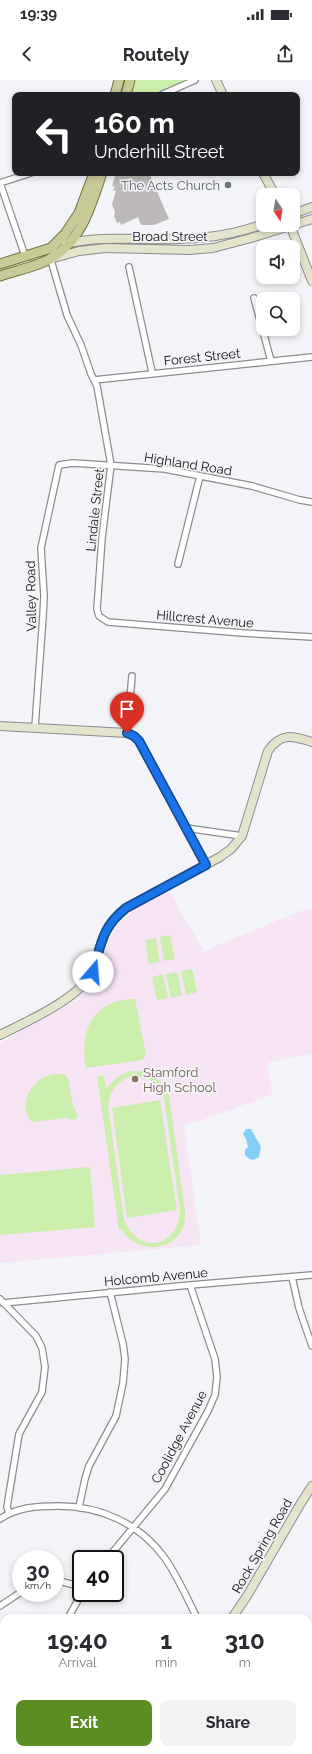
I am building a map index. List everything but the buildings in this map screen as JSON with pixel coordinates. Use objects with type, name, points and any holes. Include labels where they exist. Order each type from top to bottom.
[{"type":"main road","points":[[116,92],[119,80]]},
{"type":"main road","points":[[127,92],[130,80]]},
{"type":"main road","points":[[0,264],[49,248],[65,234],[79,213],[93,176]]},
{"type":"main road","points":[[0,276],[50,259],[70,242],[88,215],[101,176]]},
{"type":"street","points":[[168,92],[194,80]]},
{"type":"street","points":[[216,80],[222,92]]},
{"type":"street","points":[[22,176],[0,183],[25,256]]},
{"type":"street","points":[[265,176],[271,188]]},
{"type":"street","points":[[300,211],[312,207]]},
{"type":"street","name":"Broad Street","points":[[300,223],[312,220]]},
{"type":"street","name":"Broad Street","points":[[49,248],[70,242],[97,239],[204,238],[234,233],[256,226]]},
{"type":"street","name":"Broad Street","points":[[50,259],[79,251],[106,248],[189,250],[213,248],[270,232]]},
{"type":"street","points":[[293,232],[312,281]]},
{"type":"street","name":"Lindale Street","points":[[49,248],[50,259],[67,315],[97,386],[111,465],[102,538],[97,609],[99,616]]},
{"type":"street","points":[[129,267],[152,372]]},
{"type":"street","points":[[254,298],[271,361]]},
{"type":"street","name":"Forest Street","points":[[94,380],[152,372],[312,357]]},
{"type":"street","name":"Highland Road","points":[[59,465],[74,463],[163,469],[252,486],[312,502]]},
{"type":"street","name":"Valley Road","points":[[35,727],[44,596],[41,548],[59,465]]},
{"type":"street","points":[[178,564],[200,476]]},
{"type":"street","name":"Hillcrest Avenue","points":[[99,616],[108,622],[312,637]]},
{"type":"street","points":[[127,733],[132,676]]},
{"type":"street","points":[[0,726],[127,733],[134,736],[139,741],[206,865]]},
{"type":"street","points":[[0,1035],[65,1000],[81,988],[93,972],[108,926],[116,916],[126,908],[206,865],[231,849],[242,836],[268,751],[273,744],[280,739],[288,737],[312,742]]},
{"type":"street","points":[[186,828],[242,836]]},
{"type":"street","name":"Holcomb Avenue","points":[[1,1301],[312,1275]]},
{"type":"street","points":[[292,1277],[299,1308],[312,1346]]},
{"type":"street","name":"Coolidge Avenue","points":[[114,1550],[171,1480],[180,1460],[208,1411],[216,1390],[217,1377],[215,1359],[190,1285]]},
{"type":"street","points":[[79,1507],[89,1466],[116,1416],[123,1383],[125,1359],[123,1344],[110,1292]]},
{"type":"street","points":[[1,1301],[36,1336],[42,1348],[45,1367],[42,1392],[22,1427],[16,1447],[7,1507],[8,1513]]},
{"type":"street","name":"Rock Spring Road","points":[[235,1614],[247,1596],[300,1503],[312,1486]]},
{"type":"street","points":[[0,1519],[8,1513],[24,1508],[49,1506],[79,1507],[110,1515],[133,1526],[145,1536],[164,1557],[196,1614]]},
{"type":"street","points":[[0,1606],[12,1598]]},
{"type":"street","points":[[70,1614],[77,1602]]},
{"type":"shaded area","name":"Stamford High School","points":[[168,890],[204,951],[300,911],[312,908],[312,1053],[267,1063],[272,1095],[184,1126],[201,1245],[0,1263],[0,1043],[76,1001],[92,984],[101,966],[107,944],[116,926],[136,908]]},
{"type":"green space","points":[[136,80],[186,80],[162,92],[132,92]]},
{"type":"green space","points":[[170,935],[175,959],[164,961],[160,937]]},
{"type":"green space","points":[[156,938],[160,962],[149,964],[145,940]]},
{"type":"green space","points":[[192,969],[197,992],[186,995],[181,971]]},
{"type":"green space","points":[[177,972],[182,995],[171,998],[166,974]]},
{"type":"green space","points":[[163,974],[168,998],[157,1000],[152,977]]},
{"type":"green space","points":[[135,999],[146,1054],[143,1060],[86,1068],[84,1054],[85,1042],[87,1030],[92,1020],[99,1011],[109,1005],[121,1000]]},
{"type":"green space","points":[[130,1071],[144,1072],[154,1076],[166,1089],[169,1096],[185,1219],[181,1232],[176,1238],[171,1242],[158,1247],[143,1246],[136,1243],[127,1236],[123,1230],[119,1230],[97,1076],[104,1076],[106,1089],[116,1078]],"holes":[[[132,1076],[152,1081],[159,1088],[164,1098],[180,1211],[178,1224],[172,1233],[165,1240],[156,1243],[147,1242],[138,1238],[130,1231],[124,1219],[108,1105],[111,1094],[116,1086],[123,1080]]]},
{"type":"green space","points":[[54,1074],[64,1074],[68,1078],[73,1106],[77,1113],[77,1118],[74,1120],[66,1118],[32,1122],[27,1115],[26,1107],[26,1100],[29,1092],[39,1080]]},
{"type":"green space","points":[[160,1100],[177,1210],[127,1218],[112,1108]]},
{"type":"green space","points":[[90,1167],[95,1227],[0,1235],[0,1175]]},
{"type":"water","points":[[246,1129],[251,1129],[261,1147],[259,1157],[253,1160],[245,1155],[245,1150],[248,1147],[243,1134]]},
{"type":"place","name":"The Acts Church","points":[[228,185]]},
{"type":"place","name":"Stamford High School","points":[[135,1079]]},
{"type":"route","points":[[93,972],[103,938],[108,926],[116,916],[126,908],[206,865],[139,741],[134,736],[127,733]]}]
